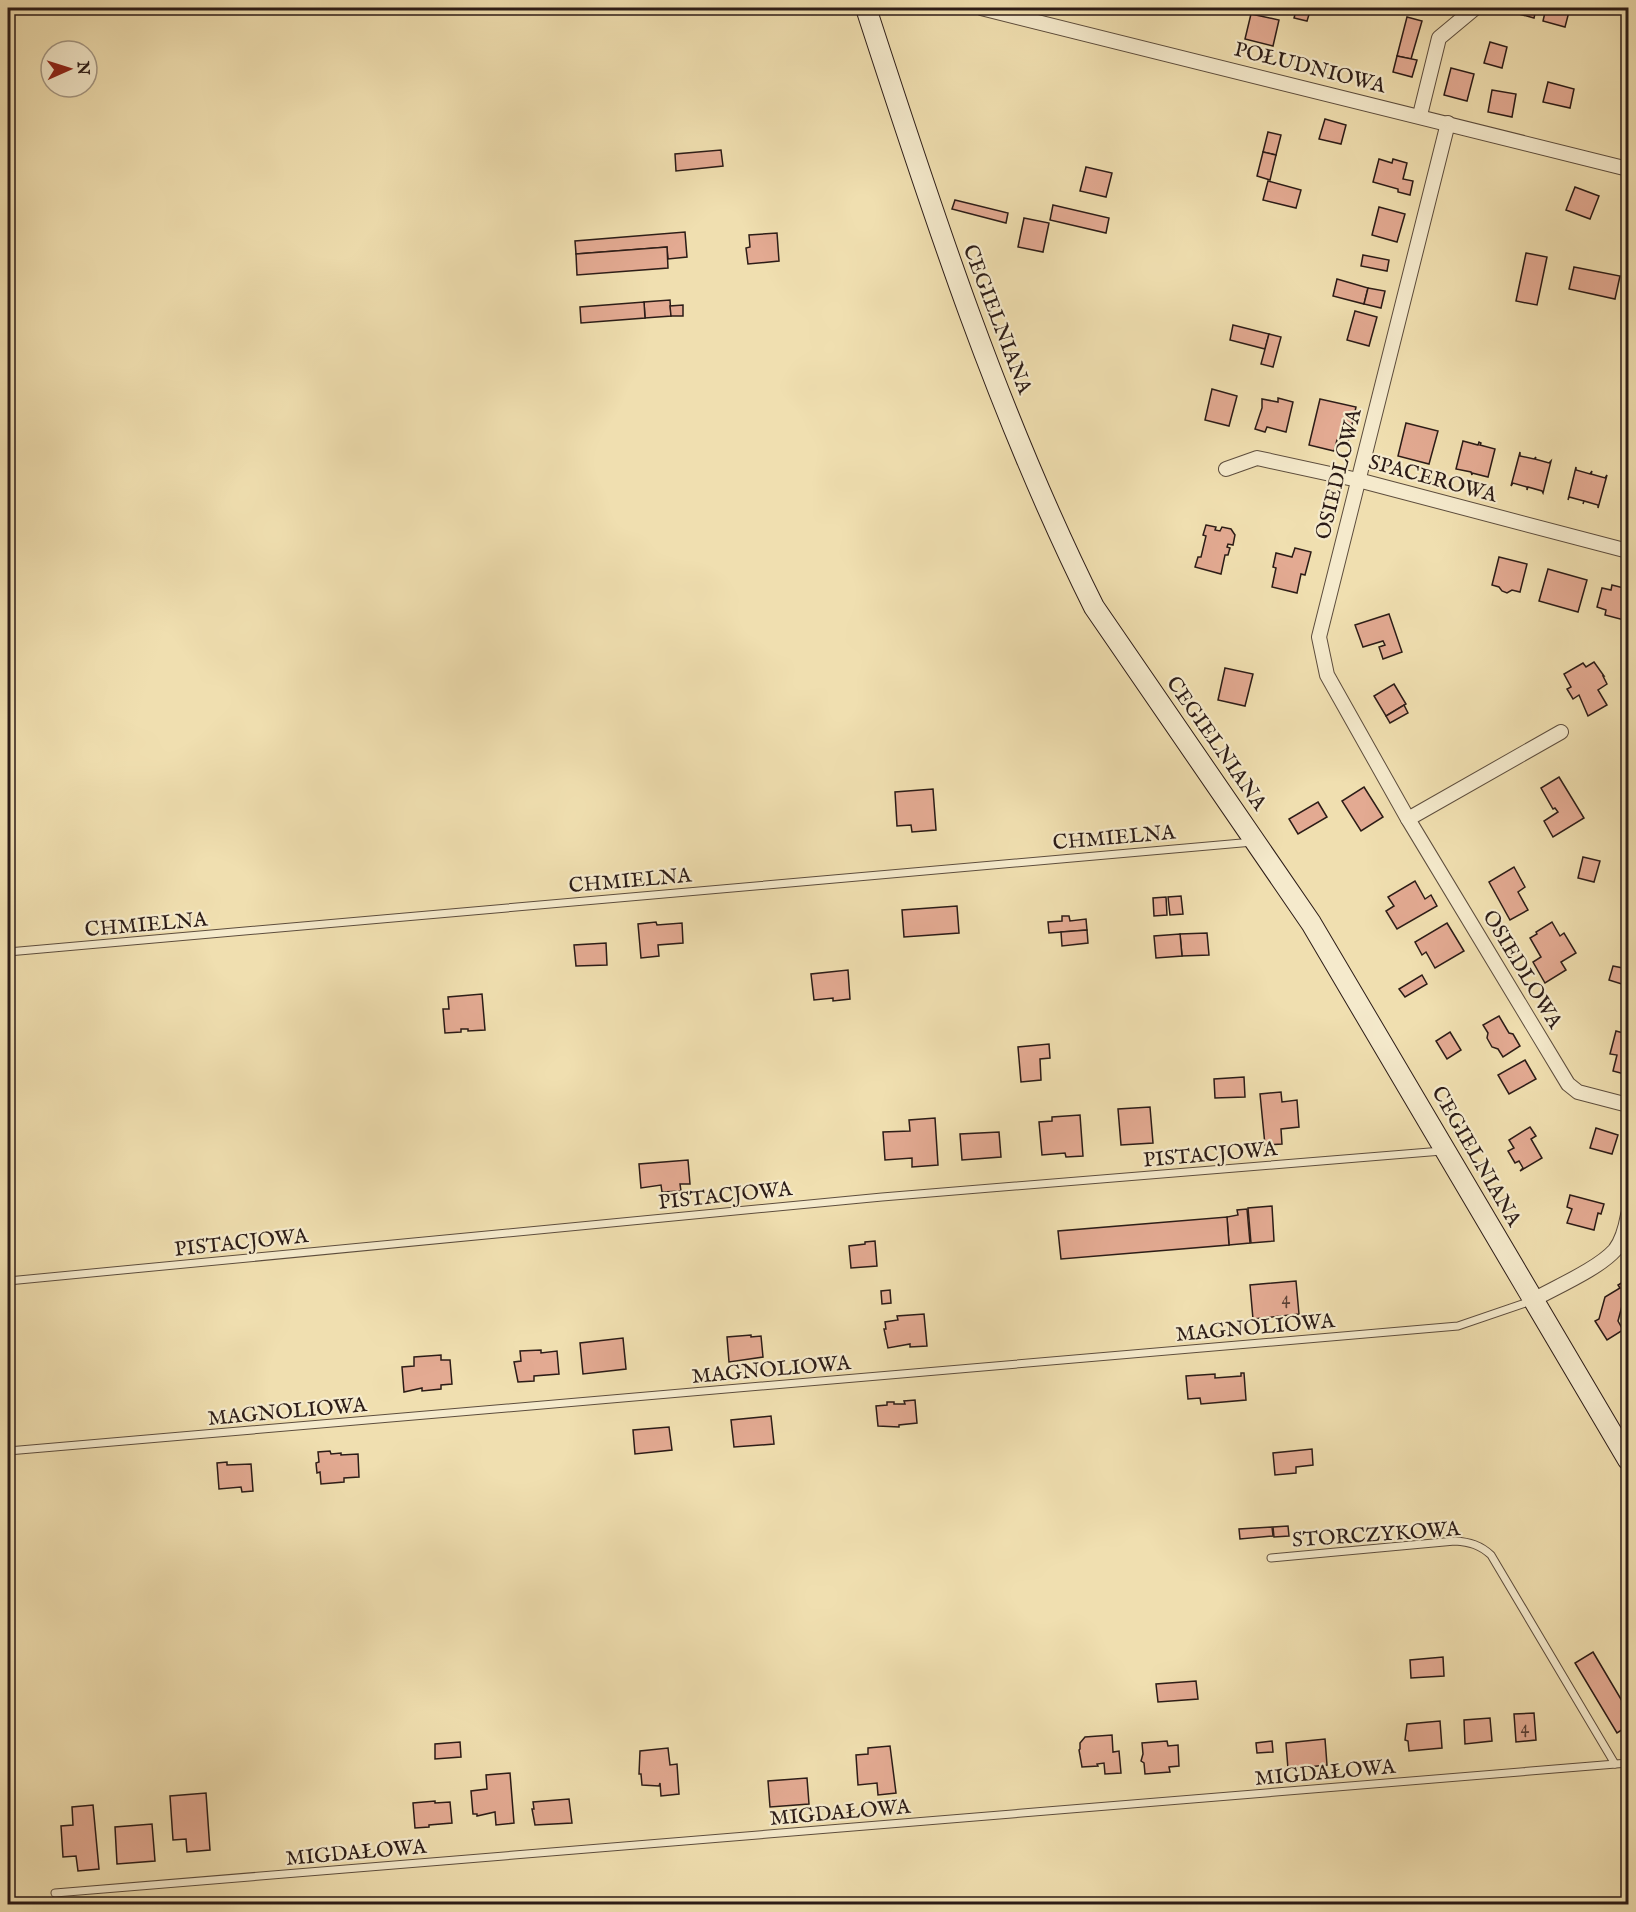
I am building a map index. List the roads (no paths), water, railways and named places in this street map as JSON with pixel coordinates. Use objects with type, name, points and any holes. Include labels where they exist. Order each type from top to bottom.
[{"type":"street","name":"CEGIELNIANA","points":[[866,8],[955,280],[1068,555],[1094,607],[1311,923],[1629,1460]]},
{"type":"street","name":"POŁUDNIOWA","points":[[981,8],[1420,115],[1629,169]]},
{"type":"street","points":[[1420,115],[1439,38],[1475,8]]},
{"type":"street","name":"OSIEDLOWA","points":[[1448,123],[1319,637],[1327,675],[1408,819],[1568,1084],[1578,1092],[1629,1105]]},
{"type":"street","name":"SPACEROWA","points":[[1226,469],[1257,458],[1358,480],[1629,551]]},
{"type":"street","points":[[1408,819],[1561,732]]},
{"type":"street","points":[[1533,1300],[1602,1261],[1616,1248],[1629,1215]]},
{"type":"lane","name":"CHMIELNA","points":[[8,952],[1256,841]]},
{"type":"lane","name":"PISTACJOWA","points":[[8,1281],[882,1197],[1447,1151]]},
{"type":"lane","name":"MAGNOLIOWA","points":[[8,1451],[1458,1326],[1533,1300]]},
{"type":"lane","name":"STORCZYKOWA","points":[[1271,1558],[1455,1541],[1483,1547],[1491,1555],[1615,1764]]},
{"type":"lane","name":"MIGDAŁOWA","points":[[55,1893],[1629,1763]]}]
